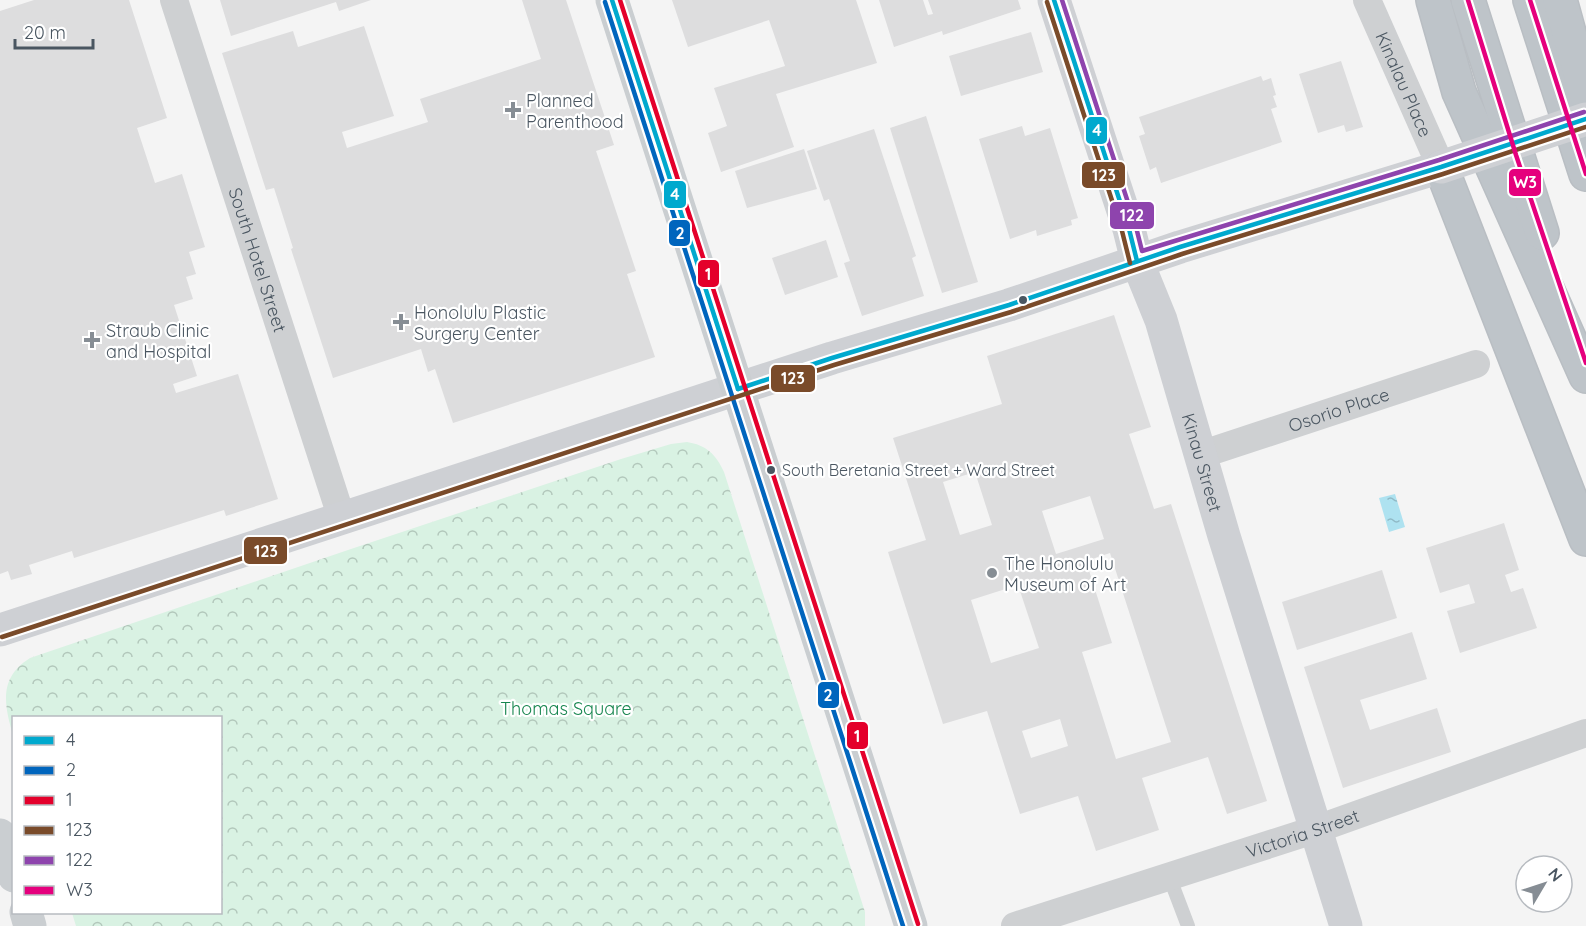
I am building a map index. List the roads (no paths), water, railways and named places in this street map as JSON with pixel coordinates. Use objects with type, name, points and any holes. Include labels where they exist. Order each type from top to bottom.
[{"type":"highway","points":[[1433,0],[1459,92],[1586,376]]},
{"type":"highway","points":[[1468,0],[1586,363]]},
{"type":"highway","points":[[1530,0],[1586,174]]},
{"type":"highway","points":[[1560,0],[1586,94]]},
{"type":"highway","points":[[1441,167],[1586,539]]},
{"type":"main road","points":[[612,0],[911,926]]},
{"type":"main road","name":"Kinau Street","points":[[1053,0],[1129,229],[1137,261],[1161,320],[1200,454],[1346,926]]},
{"type":"main road","points":[[0,630],[832,358],[1009,305],[1137,261],[1441,167],[1586,119]]},
{"type":"main road","points":[[0,835],[12,870]]},
{"type":"street","name":"South Hotel Street","points":[[174,0],[342,519]]},
{"type":"street","name":"Kinalau Place","points":[[1367,0],[1441,167]]},
{"type":"street","name":"Osorio Place","points":[[1200,454],[1476,364]]},
{"type":"street","name":"Victoria Street","points":[[1015,926],[1317,829],[1586,733]]},
{"type":"lane","points":[[1169,876],[1188,926]]},
{"type":"water","points":[[1395,494],[1405,527],[1389,532],[1379,498]]},
{"type":"place","name":"Planned Parenthood","points":[[513,110]]},
{"type":"place","name":"Honolulu Plastic Surgery Center","points":[[401,322]]},
{"type":"place","name":"Straub Clinic and Hospital","points":[[92,340]]},
{"type":"place","name":"South Beretania Street + Ward Street","points":[[771,470]]},
{"type":"place","name":"The Honolulu Museum of Art","points":[[992,573]]},
{"type":"park label","name":"Thomas Square","points":[[566,708]]}]
